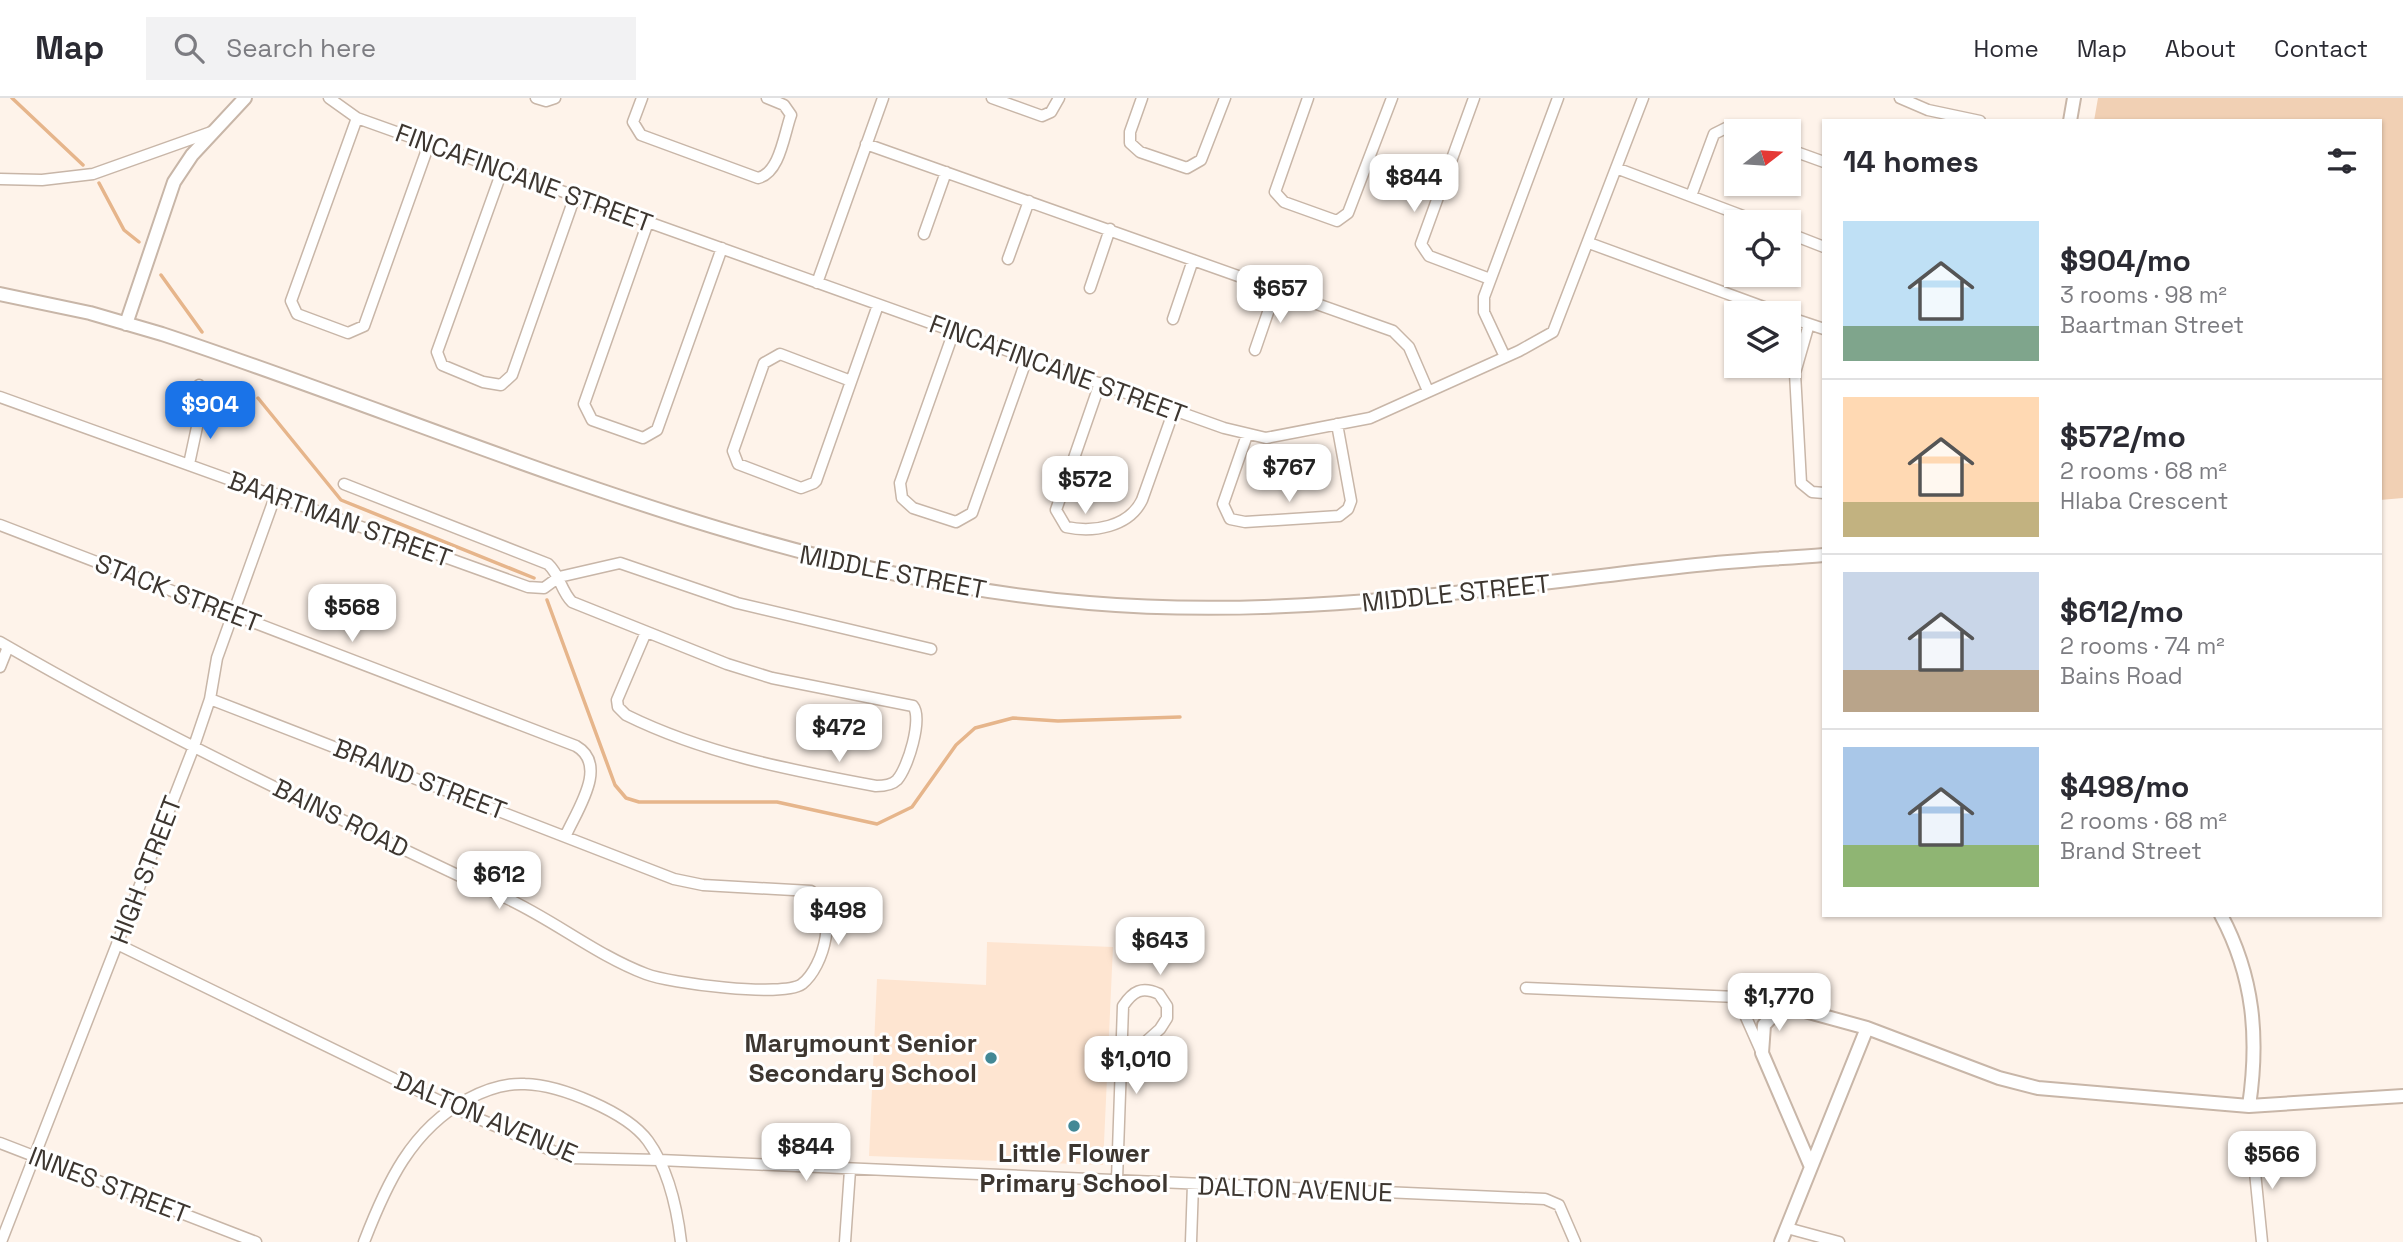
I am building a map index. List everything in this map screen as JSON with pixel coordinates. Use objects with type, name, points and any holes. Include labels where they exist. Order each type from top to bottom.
[{"type":"main road","points":[[126,324],[174,182],[214,131],[245,98]]},
{"type":"main road","points":[[2070,119],[2074,98]]},
{"type":"main road","name":"MIDDLE STREET","points":[[0,294],[126,324],[198,346],[734,536],[843,565],[1004,594],[1090,604],[1289,609],[1397,601],[1683,566],[1822,555]]},
{"type":"main road","points":[[2222,917],[2239,952],[2250,992],[2255,1053],[2249,1106]]},
{"type":"main road","points":[[1811,1167],[1762,1053],[1764,1025],[1783,1005],[1867,1028],[1999,1078],[2038,1088],[2249,1106],[2403,1096]]},
{"type":"main road","points":[[1781,1242],[1867,1028]]},
{"type":"street","name":"FINCAFINCANE STREET","points":[[329,98],[356,118],[1174,410],[1247,435],[1273,438],[1370,418],[1505,358],[1557,328],[1643,98]]},
{"type":"street","points":[[536,98],[546,101],[555,98]]},
{"type":"street","points":[[642,98],[633,122],[641,135],[758,178],[774,167],[790,115],[784,105],[767,98]]},
{"type":"street","points":[[817,283],[883,98]]},
{"type":"street","points":[[992,98],[1039,116],[1051,111],[1059,98]]},
{"type":"street","points":[[1142,98],[1130,132],[1130,143],[1140,152],[1187,168],[1201,160],[1225,98]]},
{"type":"street","points":[[1308,98],[1275,192],[1284,202],[1337,222],[1348,214],[1392,98]]},
{"type":"street","points":[[1474,98],[1421,242],[1423,251],[1429,256],[1490,279]]},
{"type":"street","points":[[1505,358],[1483,309],[1490,279],[1558,98]]},
{"type":"street","points":[[1900,98],[1928,110],[1971,119]]},
{"type":"street","points":[[356,118],[291,301],[297,314],[348,333],[364,326],[429,144]]},
{"type":"street","points":[[1691,196],[1714,134],[1724,129]]},
{"type":"street","points":[[0,178],[42,180],[93,174],[214,131]]},
{"type":"street","points":[[866,144],[1110,229],[1400,335],[1428,391]]},
{"type":"street","points":[[1801,154],[1822,161]]},
{"type":"street","points":[[1616,168],[1728,210]]},
{"type":"street","points":[[502,170],[437,352],[445,367],[483,382],[501,384],[512,375],[575,196]]},
{"type":"street","points":[[924,234],[946,172]]},
{"type":"street","points":[[1007,259],[1029,201]]},
{"type":"street","points":[[648,222],[584,404],[589,417],[597,423],[643,438],[657,430],[722,248]]},
{"type":"street","points":[[1090,288],[1110,229]]},
{"type":"street","points":[[1801,238],[1822,246]]},
{"type":"street","points":[[1588,243],[1747,301]]},
{"type":"street","points":[[1173,319],[1193,260]]},
{"type":"street","points":[[1255,350],[1276,289]]},
{"type":"street","points":[[851,381],[780,354],[769,358],[764,363],[738,434],[733,451],[737,462],[741,466],[800,488],[814,483],[851,381],[878,305]]},
{"type":"street","points":[[1801,321],[1822,328]]},
{"type":"street","points":[[1809,324],[1795,373],[1801,483],[1808,490],[1822,493]]},
{"type":"street","points":[[954,331],[900,483],[902,498],[913,508],[956,522],[972,513],[1027,358]]},
{"type":"street","points":[[1100,383],[1056,510],[1066,527],[1095,531],[1135,513],[1174,410]]},
{"type":"street","points":[[189,464],[202,410],[203,393],[199,385]]},
{"type":"street","name":"BAARTMAN STREET","points":[[0,397],[276,494],[525,586],[544,589],[559,577],[620,563],[737,603],[930,649]]},
{"type":"street","points":[[1247,435],[1224,501],[1223,510],[1230,519],[1245,522],[1339,516],[1348,509],[1350,501],[1337,425]]},
{"type":"street","name":"BAARTMAN STREET","points":[[344,484],[548,564],[559,577]]},
{"type":"street","name":"HIGH STREET","points":[[1,1242],[193,749],[210,699],[217,658],[276,494]]},
{"type":"street","name":"STACK STREET","points":[[0,525],[581,749],[591,761],[592,771],[566,835]]},
{"type":"street","points":[[559,577],[565,595],[572,602],[772,678],[913,706],[919,722],[899,777],[891,784],[876,786],[760,764],[734,757],[626,715],[618,707],[617,700],[646,632]]},
{"type":"street","points":[[0,667],[4,645]]},
{"type":"street","name":"BAINS ROAD","points":[[4,645],[193,749],[512,900],[620,962],[647,974],[685,984],[792,990],[807,979],[822,951],[826,909]]},
{"type":"street","name":"BRAND STREET","points":[[210,699],[690,883],[811,891],[820,898],[826,909]]},
{"type":"street","name":"DALTON AVENUE","points":[[117,944],[454,1108],[573,1159],[659,1160],[1117,1180],[1555,1202],[1575,1242]]},
{"type":"street","points":[[1526,988],[1737,997],[1783,1005]]},
{"type":"street","points":[[1117,1180],[1123,1006],[1130,995],[1140,990],[1159,993],[1167,1006],[1164,1023],[1123,1062]]},
{"type":"street","points":[[1737,997],[1762,1053]]},
{"type":"street","points":[[364,1242],[383,1193],[401,1160],[424,1133],[468,1099],[502,1086],[523,1083],[566,1092],[637,1129],[659,1160],[673,1197],[681,1242]]},
{"type":"street","points":[[2252,1142],[2262,1242]]},
{"type":"street","name":"INNES STREET","points":[[0,1143],[241,1239],[256,1242]]},
{"type":"street","points":[[845,1242],[850,1170]]},
{"type":"street","points":[[1191,1242],[1194,1184]]},
{"type":"street","points":[[1787,1228],[1839,1242]]},
{"type":"shaded area","points":[[2098,98],[2403,98],[2403,498],[2382,500],[2382,119],[2094,119]]},
{"type":"shaded area","name":"Marymount Senior Secondary School","points":[[987,942],[1113,947],[1103,1165],[869,1156],[877,979],[986,985]]},
{"type":"waterway","points":[[12,98],[83,165]]},
{"type":"waterway","points":[[99,183],[124,230],[139,242]]},
{"type":"waterway","points":[[161,275],[202,332]]},
{"type":"waterway","points":[[258,398],[341,500],[534,578]]},
{"type":"waterway","points":[[547,600],[615,785],[626,798],[639,802],[777,802],[877,824],[912,807],[956,745],[975,728],[1013,718],[1058,721],[1180,717]]},
{"type":"place","name":"Marymount Senior Secondary School","points":[[991,1058]]},
{"type":"place","name":"Little Flower Primary School","points":[[1074,1126]]}]
